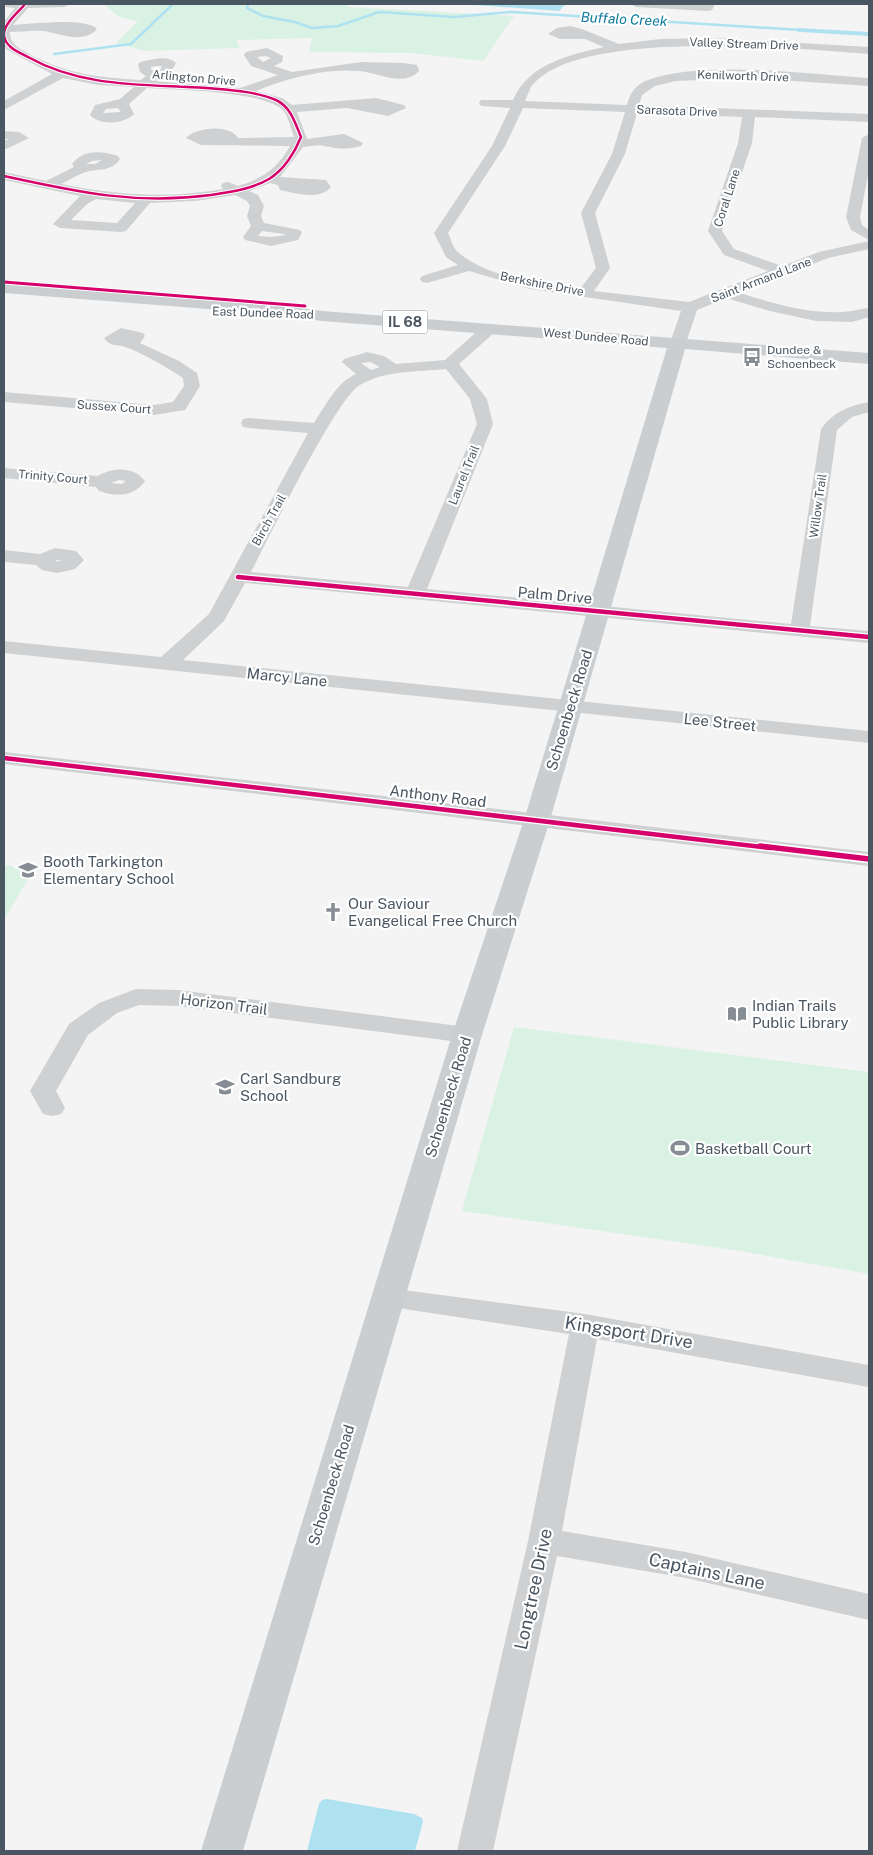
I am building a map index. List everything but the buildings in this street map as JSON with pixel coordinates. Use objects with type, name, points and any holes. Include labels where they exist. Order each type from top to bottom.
[{"type":"main road","name":"East Dundee Road","points":[[4,288],[273,309],[322,316]]},
{"type":"main road","name":"East Dundee Road","points":[[4,295],[271,316],[322,316]]},
{"type":"main road","name":"West Dundee Road","points":[[322,316],[869,358]]},
{"type":"main road","name":"Schoenbeck Road","points":[[222,1851],[467,1035],[537,820],[678,344]]},
{"type":"street","points":[[4,6],[64,4]]},
{"type":"street","points":[[636,4],[708,8],[709,4]]},
{"type":"street","points":[[4,28],[25,5]]},
{"type":"street","points":[[4,28],[47,28]]},
{"type":"street","name":"Arlington Drive","points":[[4,28],[4,36],[12,49],[48,68],[62,73],[98,81],[148,79],[243,92],[270,98],[289,109]]},
{"type":"street","name":"Valley Stream Drive","points":[[586,35],[619,48]]},
{"type":"street","name":"Valley Stream Drive","points":[[520,105],[525,86],[542,71],[563,61],[619,48],[658,43],[724,42],[869,50]]},
{"type":"street","points":[[264,66],[284,77]]},
{"type":"street","points":[[228,103],[228,100],[243,92],[284,77],[325,69],[361,66]]},
{"type":"street","points":[[7,102],[62,73]]},
{"type":"street","name":"Kenilworth Drive","points":[[585,292],[602,268],[588,213],[622,146],[637,94],[645,85],[664,78],[723,74],[869,82]]},
{"type":"street","points":[[120,104],[136,92],[148,79]]},
{"type":"street","points":[[246,106],[270,98]]},
{"type":"street","name":"Sarasota Drive","points":[[485,103],[869,118]]},
{"type":"street","name":"Berkshire Drive","points":[[520,105],[506,132],[442,233],[452,256],[471,266],[507,280],[690,307]]},
{"type":"street","points":[[4,176],[95,194],[145,200],[236,190],[269,178],[284,164],[299,142],[301,137],[289,109],[352,106]]},
{"type":"street","name":"Coral Lane","points":[[749,113],[745,143],[715,231],[729,252],[784,272]]},
{"type":"street","points":[[4,135],[14,135],[22,138],[4,146]]},
{"type":"street","points":[[869,138],[853,217],[856,227],[869,236]]},
{"type":"street","points":[[231,141],[328,142]]},
{"type":"street","points":[[49,185],[82,168]]},
{"type":"street","points":[[269,178],[284,182]]},
{"type":"street","points":[[213,181],[253,198],[257,206],[254,216],[258,226]]},
{"type":"street","points":[[192,184],[202,195]]},
{"type":"street","points":[[95,194],[82,201],[60,224],[120,228],[145,200]]},
{"type":"street","name":"Saint Armand Lane","points":[[690,307],[824,255],[869,245]]},
{"type":"street","points":[[426,279],[471,266]]},
{"type":"street","points":[[724,293],[778,310],[827,316],[861,316],[867,313]]},
{"type":"street","points":[[678,344],[690,307]]},
{"type":"street","points":[[450,364],[489,329]]},
{"type":"street","name":"Sussex Court","points":[[4,398],[154,410],[179,406],[192,386],[191,376],[173,364],[134,346],[130,342]]},
{"type":"street","name":"Birch Trail","points":[[166,664],[217,617],[319,429],[344,390],[352,382],[368,375],[393,369],[450,364]]},
{"type":"street","name":"Laurel Trail","points":[[415,594],[485,424],[485,411],[481,400],[450,364]]},
{"type":"street","name":"Willow Trail","points":[[800,630],[829,429],[835,420],[848,413],[869,408]]},
{"type":"street","points":[[249,423],[319,429]]},
{"type":"street","name":"Trinity Court","points":[[4,473],[102,482]]},
{"type":"street","points":[[4,556],[45,560]]},
{"type":"street","name":"Palm Drive","points":[[238,577],[869,636]]},
{"type":"street","name":"Marcy Lane","points":[[4,647],[570,706]]},
{"type":"street","name":"Lee Street","points":[[570,706],[869,737]]},
{"type":"street","name":"Anthony Road","points":[[4,758],[869,858]]},
{"type":"street","name":"Horizon Trail","points":[[52,1108],[43,1092],[78,1030],[108,1008],[136,997],[178,998],[467,1035]]},
{"type":"street","name":"Kingsport Drive","points":[[388,1298],[585,1325],[731,1348],[869,1376]]},
{"type":"street","name":"Longtree Drive","points":[[475,1851],[544,1541],[585,1325]]},
{"type":"street","name":"Captains Lane","points":[[544,1541],[686,1565],[869,1607]]},
{"type":"green space","points":[[108,4],[349,4],[347,7],[514,16],[483,61],[412,53],[309,52],[312,38],[236,40],[240,48],[144,51],[116,43],[138,21],[119,17],[106,6]]},
{"type":"green space","points":[[4,865],[34,869],[4,920]]},
{"type":"green space","points":[[514,1027],[869,1072],[869,1274],[740,1251],[462,1211]]},
{"type":"water","points":[[461,4],[566,4],[559,11]]},
{"type":"water","points":[[327,1799],[414,1814],[422,1818],[423,1822],[415,1851],[307,1851],[319,1804],[322,1800]]},
{"type":"waterway","points":[[54,54],[131,44],[173,4]]},
{"type":"waterway","name":"Buffalo Creek","points":[[248,4],[247,8],[263,16],[295,22],[312,28],[338,26],[379,12],[454,17],[511,12],[801,30]]},
{"type":"waterway","points":[[801,30],[869,34]]},
{"type":"cycle path","points":[[4,176],[119,198],[196,197],[238,190],[269,179],[288,160],[296,149],[301,137],[289,109],[278,101],[261,95],[217,89],[98,81],[73,77],[47,68],[12,49],[4,36],[5,28],[25,4]]},
{"type":"cycle path","points":[[4,282],[305,306]]},
{"type":"cycle path","points":[[238,577],[869,637]]},
{"type":"cycle path","points":[[4,758],[869,859]]},
{"type":"place","name":"Dundee & Schoenbeck","points":[[752,357]]},
{"type":"place","name":"Booth Tarkington Elementary School","points":[[28,870]]},
{"type":"place","name":"Our Saviour Evangelical Free Church","points":[[333,912]]},
{"type":"place","name":"Indian Trails Public Library","points":[[737,1014]]},
{"type":"place","name":"Carl Sandburg School","points":[[225,1087]]},
{"type":"place","name":"Basketball Court","points":[[680,1148]]}]
